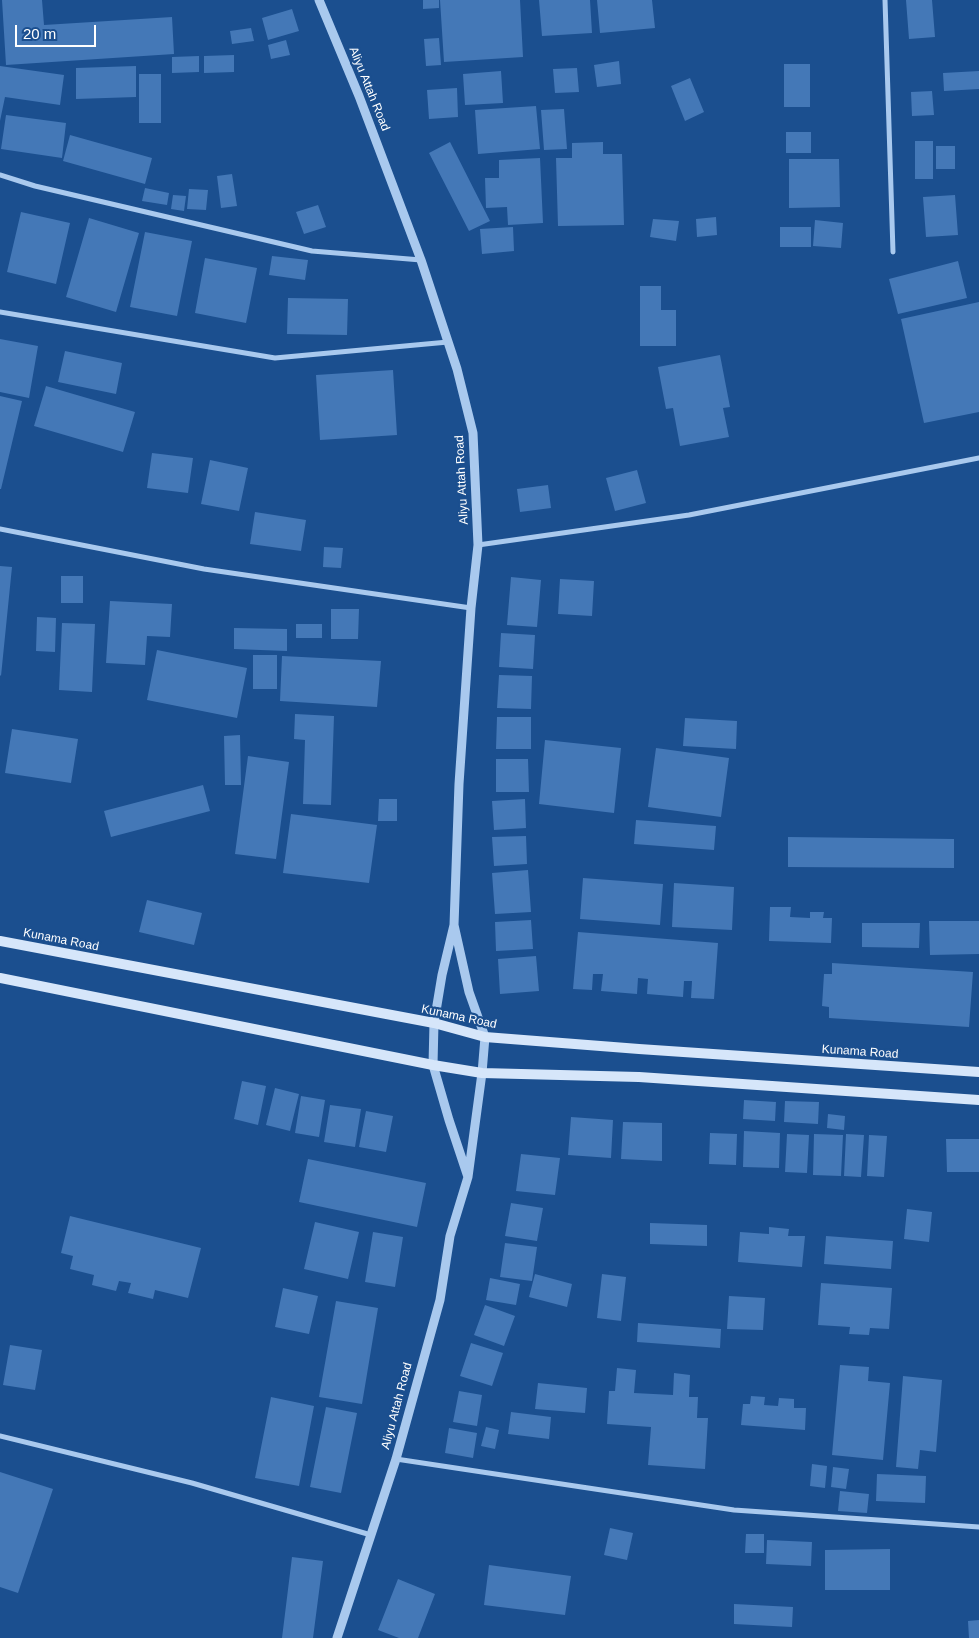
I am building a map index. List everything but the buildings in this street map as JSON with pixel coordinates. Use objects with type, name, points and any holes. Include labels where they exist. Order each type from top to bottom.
[{"type":"main road","name":"Kunama Road","points":[[0,941],[434,1023],[485,1037],[979,1072]]},
{"type":"main road","points":[[0,978],[433,1065],[482,1073],[640,1077],[979,1100]]},
{"type":"street","name":"Aliyu Attah Road","points":[[319,0],[360,96],[421,260],[448,342],[473,433],[478,545],[471,608],[459,784],[454,925],[442,975],[434,1023],[433,1065],[468,1177]]},
{"type":"street","points":[[885,0],[893,252]]},
{"type":"street","points":[[0,175],[35,186],[312,251],[421,260]]},
{"type":"street","points":[[0,312],[275,358],[448,342]]},
{"type":"street","points":[[478,545],[689,515],[979,458]]},
{"type":"street","points":[[0,529],[204,569],[471,608]]},
{"type":"street","name":"Aliyu Attah Road","points":[[337,1638],[396,1459],[440,1300],[450,1236],[468,1177],[485,1037],[469,992],[454,925]]},
{"type":"street","points":[[0,1436],[192,1483],[371,1535]]},
{"type":"street","points":[[396,1459],[734,1510],[979,1527]]}]
